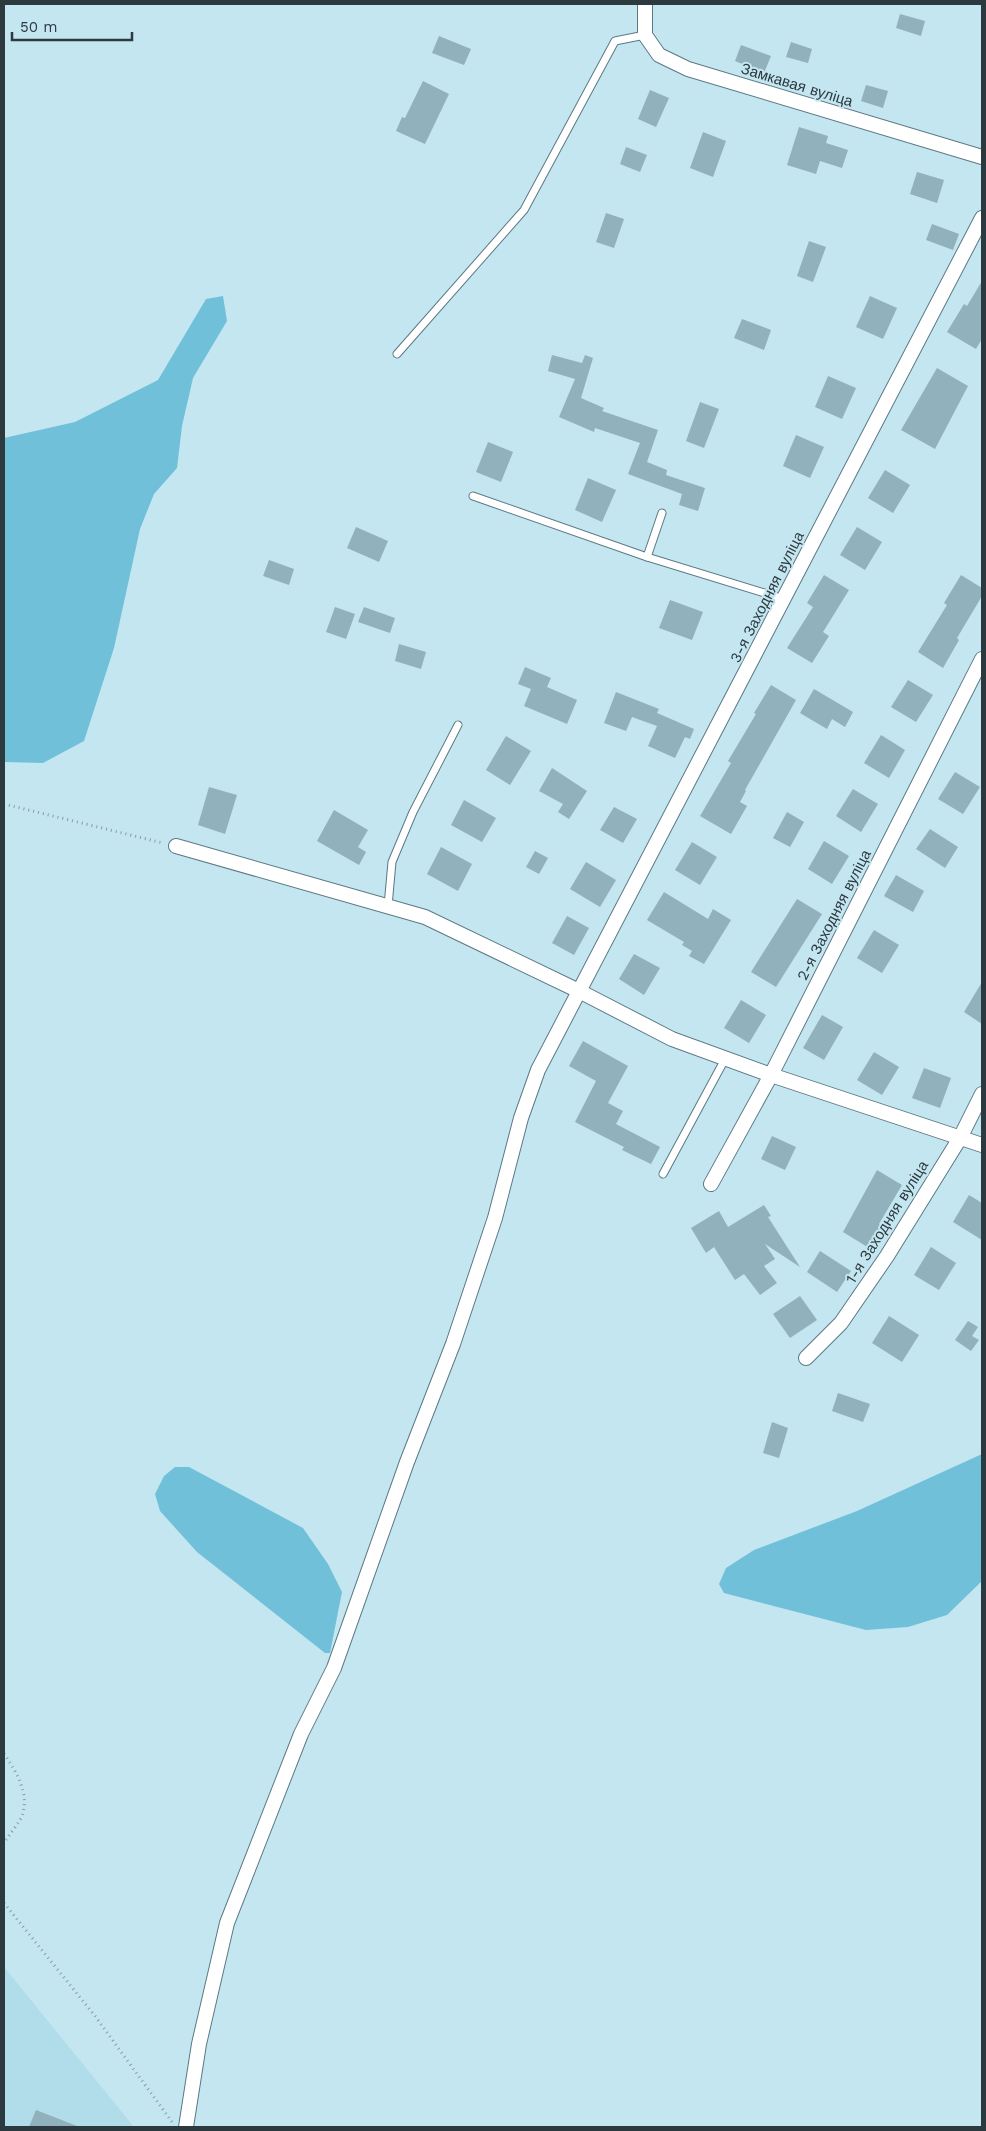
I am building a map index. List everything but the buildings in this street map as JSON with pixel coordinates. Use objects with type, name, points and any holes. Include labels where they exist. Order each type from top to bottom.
[{"type":"street","points":[[645,4],[645,35]]},
{"type":"street","name":"Замкавая вуліца","points":[[645,35],[659,55],[688,69],[982,157]]},
{"type":"street","name":"3-я Заходняя вуліца","points":[[186,2127],[199,2044],[227,1923],[301,1734],[334,1668],[407,1462],[453,1344],[495,1218],[521,1118],[538,1070],[982,218]]},
{"type":"street","name":"2-я Заходняя вуліца","points":[[711,1184],[771,1075],[982,659]]},
{"type":"street","points":[[176,846],[425,917],[579,991],[672,1040],[982,1145]]},
{"type":"street","name":"1-я Заходняя вуліца","points":[[806,1358],[841,1323],[887,1256],[960,1138],[982,1094]]},
{"type":"lane","points":[[397,354],[524,210],[615,41],[645,35]]},
{"type":"lane","points":[[473,496],[647,556],[784,599]]},
{"type":"lane","points":[[647,556],[662,513]]},
{"type":"lane","points":[[388,906],[392,862],[413,812],[458,725]]},
{"type":"lane","points":[[663,1174],[726,1059]]},
{"type":"path","points":[[4,804],[176,846]]},
{"type":"path","points":[[4,1754],[24,1790],[25,1802],[20,1819],[4,1842]]},
{"type":"path","points":[[4,1903],[95,2016],[177,2127]]},
{"type":"shaded area","points":[[223,296],[227,321],[193,378],[182,426],[177,468],[154,494],[140,529],[114,648],[84,741],[43,763],[4,762],[4,438],[75,422],[158,380],[206,299]]},
{"type":"shaded area","points":[[982,1454],[982,1581],[947,1615],[908,1627],[866,1630],[724,1593],[719,1584],[726,1568],[754,1550],[857,1511]]},
{"type":"shaded area","points":[[175,1467],[189,1467],[303,1528],[328,1564],[342,1592],[330,1653],[325,1653],[197,1552],[160,1511],[155,1494],[164,1476]]},
{"type":"shaded area","points":[[4,1967],[134,2127],[4,2127]]}]
